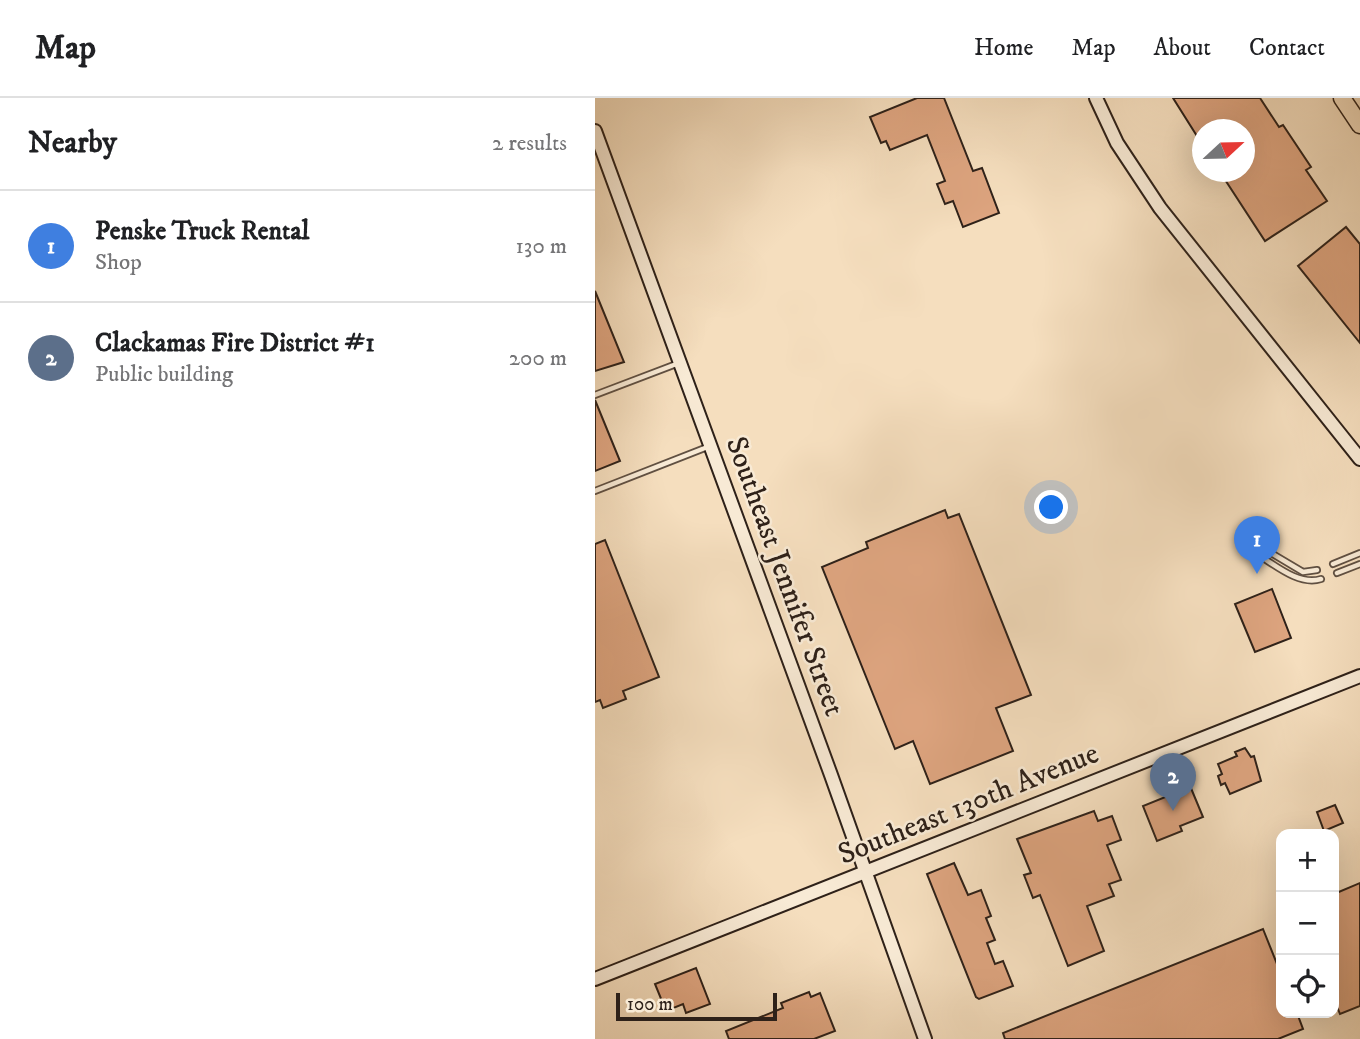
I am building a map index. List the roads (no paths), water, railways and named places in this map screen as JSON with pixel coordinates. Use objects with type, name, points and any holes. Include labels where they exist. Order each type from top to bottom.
[{"type":"highway","points":[[1342,98],[1360,125]]},
{"type":"street","points":[[1095,98],[1117,143],[1153,198],[1360,459]]},
{"type":"street","name":"Southeast Jennifer Street","points":[[595,131],[925,1039]]},
{"type":"street","name":"Southeast 130th Avenue","points":[[595,979],[1360,676]]},
{"type":"lane","points":[[595,395],[680,362]]},
{"type":"lane","points":[[595,491],[711,446]]},
{"type":"lane","points":[[1266,550],[1303,572],[1317,570]]},
{"type":"lane","points":[[1333,564],[1360,553]]},
{"type":"lane","points":[[1257,554],[1298,578],[1306,581],[1321,579]]},
{"type":"lane","points":[[1337,573],[1360,564]]},
{"type":"place","name":"Penske Truck Rental","points":[[1257,574]]},
{"type":"place","name":"Clackamas Fire District #1","points":[[1173,811]]}]
